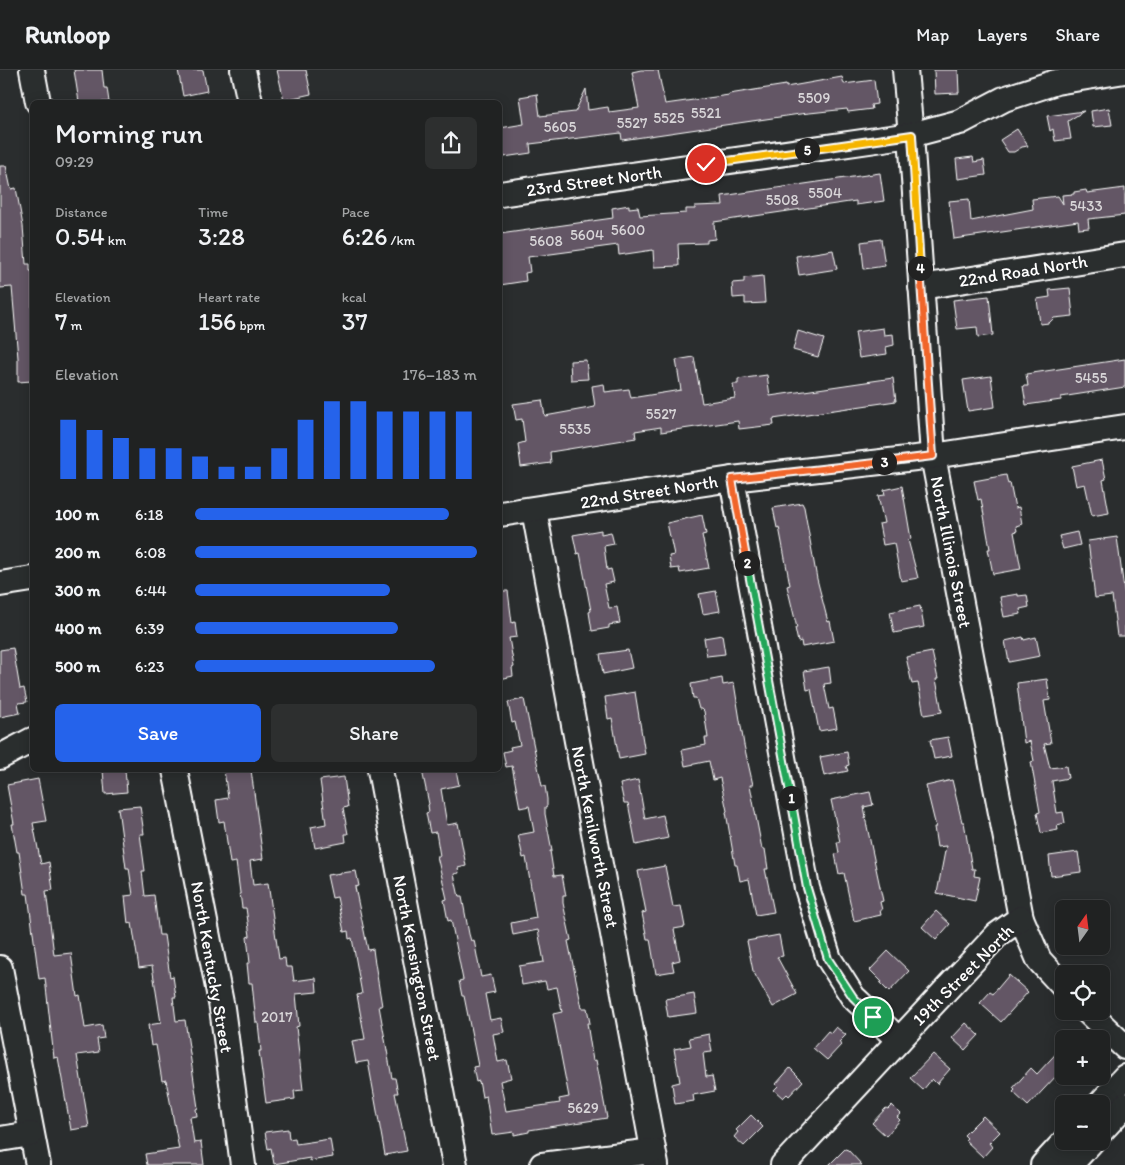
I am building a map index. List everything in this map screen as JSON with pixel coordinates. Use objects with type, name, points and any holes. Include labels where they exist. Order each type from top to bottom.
[{"type":"street","points":[[32,70],[38,100]]},
{"type":"street","points":[[243,70],[250,100]]},
{"type":"street","name":"North Illinois Street","points":[[905,70],[912,135],[933,456],[1021,918],[1039,960],[1055,977]]},
{"type":"street","name":"23rd Street North","points":[[502,194],[912,135],[960,122],[1004,99],[1056,82],[1125,71]]},
{"type":"street","name":"22nd Road North","points":[[921,287],[1125,255]]},
{"type":"street","name":"22nd Street North","points":[[502,514],[732,479],[933,456],[1125,427]]},
{"type":"street","points":[[732,479],[807,888],[828,959],[853,997],[898,1040]]},
{"type":"street","name":"North Kenilworth Street","points":[[534,510],[654,1158]]},
{"type":"street","points":[[0,584],[30,579]]},
{"type":"street","points":[[0,756],[30,741]]},
{"type":"street","name":"North Kentucky Street","points":[[174,772],[222,1008],[243,1165]]},
{"type":"street","name":"North Kensington Street","points":[[380,772],[455,1165]]},
{"type":"street","name":"19th Street North","points":[[783,1165],[997,935],[1021,918]]},
{"type":"street","points":[[0,968],[38,1165]]},
{"type":"street","points":[[1096,1020],[1125,1047]]},
{"type":"street","points":[[1108,1095],[1125,1077]]},
{"type":"street","points":[[1110,1121],[1125,1105]]},
{"type":"street","points":[[0,1139],[32,1134]]},
{"type":"street","points":[[1043,1165],[1057,1150]]},
{"type":"street","points":[[1070,1165],[1084,1150]]},
{"type":"street","points":[[542,1165],[654,1158]]},
{"type":"building","points":[[74,70],[102,70],[104,88],[107,88],[109,100],[79,100]]},
{"type":"building","points":[[178,70],[203,70],[207,91],[183,96]]},
{"type":"building","points":[[277,70],[306,70],[311,94],[284,100]]},
{"type":"building","points":[[658,70],[665,104],[842,77],[844,84],[874,80],[877,104],[871,105],[872,109],[848,112],[847,109],[800,114],[622,140],[621,133],[530,144],[531,153],[504,157],[502,128],[524,124],[520,97],[537,94],[540,116],[575,112],[586,89],[588,110],[608,107],[609,112],[639,108],[632,72]]},
{"type":"building","points":[[934,70],[958,70],[959,93],[935,94]]},
{"type":"building","points":[[1109,108],[1112,125],[1093,127],[1091,111]]},
{"type":"building","points":[[1084,111],[1068,121],[1071,139],[1055,141],[1053,129],[1050,131],[1047,116]]},
{"type":"building","points":[[1017,129],[1028,146],[1014,152],[1008,152],[1000,140]]},
{"type":"building","points":[[973,157],[974,162],[984,160],[986,175],[958,179],[956,159]]},
{"type":"building","points":[[0,166],[6,166],[11,189],[16,188],[23,226],[26,264],[30,264],[30,381],[18,382],[18,358],[12,287],[0,288]]},
{"type":"building","points":[[880,173],[884,201],[856,205],[856,201],[714,222],[715,239],[707,240],[707,243],[678,244],[679,266],[654,267],[653,250],[619,255],[618,245],[528,257],[530,272],[525,273],[526,281],[502,285],[502,234],[613,218],[612,208],[629,205],[629,208],[638,207],[640,216],[686,213],[686,209],[695,209],[695,206],[723,205],[722,196]]},
{"type":"building","points":[[1125,188],[1125,215],[1088,219],[1089,228],[1079,229],[1078,221],[954,239],[949,201],[969,199],[971,221],[1033,209],[1032,199],[1058,196],[1063,204],[1062,195],[1086,190],[1087,193]]},
{"type":"building","points":[[881,239],[885,266],[864,269],[861,242]]},
{"type":"building","points":[[833,250],[837,269],[799,275],[796,256]]},
{"type":"building","points":[[763,276],[765,303],[745,304],[745,297],[733,298],[732,283],[744,282],[744,278]]},
{"type":"building","points":[[1070,288],[1073,316],[1054,318],[1049,323],[1040,324],[1037,299],[1050,297],[1049,290]]},
{"type":"building","points":[[989,296],[993,335],[978,337],[977,327],[957,329],[953,300]]},
{"type":"building","points":[[883,328],[884,335],[893,334],[894,345],[886,347],[887,354],[859,358],[855,332]]},
{"type":"building","points":[[798,331],[824,339],[818,357],[793,350]]},
{"type":"building","points":[[694,357],[702,403],[735,398],[733,384],[738,384],[738,379],[767,375],[770,396],[893,378],[896,401],[773,419],[774,425],[739,429],[738,421],[661,432],[661,427],[635,431],[636,438],[550,452],[551,463],[521,467],[518,444],[525,442],[522,419],[516,420],[513,404],[542,400],[545,416],[595,407],[592,386],[604,384],[605,392],[629,389],[631,398],[681,390],[676,360]]},
{"type":"building","points":[[1125,359],[1125,387],[1061,397],[1061,400],[1026,405],[1023,386],[1028,386],[1026,374]]},
{"type":"building","points":[[586,360],[588,379],[571,380],[570,361]]},
{"type":"building","points":[[991,376],[995,407],[968,411],[963,380]]},
{"type":"building","points":[[1102,460],[1106,479],[1103,480],[1109,513],[1092,516],[1085,484],[1076,486],[1072,466]]},
{"type":"building","points":[[1006,475],[1008,484],[1010,483],[1015,508],[1019,507],[1022,524],[1016,526],[1017,531],[1014,532],[1021,569],[993,574],[981,499],[978,500],[974,481]]},
{"type":"building","points":[[902,486],[911,539],[908,540],[918,578],[901,581],[894,543],[883,545],[879,524],[884,523],[878,496],[885,495],[884,490]]},
{"type":"building","points":[[802,503],[817,579],[834,641],[802,647],[801,641],[798,642],[795,628],[797,628],[787,586],[790,585],[779,527],[777,528],[773,508]]},
{"type":"building","points":[[702,515],[706,534],[702,535],[709,568],[680,573],[679,568],[671,569],[669,556],[674,555],[667,523]]},
{"type":"building","points":[[601,530],[601,534],[611,532],[614,544],[604,546],[607,570],[611,569],[614,582],[604,584],[609,608],[617,607],[620,623],[609,625],[609,628],[592,631],[589,612],[591,611],[580,553],[577,554],[573,535]]},
{"type":"building","points":[[1077,532],[1080,545],[1063,549],[1059,536]]},
{"type":"building","points":[[1117,537],[1125,597],[1125,636],[1117,636],[1112,596],[1095,598],[1088,541]]},
{"type":"building","points":[[502,591],[508,591],[512,623],[515,622],[517,637],[509,638],[514,667],[512,668],[513,676],[502,679]]},
{"type":"building","points":[[716,591],[720,611],[703,614],[699,594]]},
{"type":"building","points":[[1018,594],[1018,596],[1027,595],[1029,607],[1020,609],[1021,614],[1004,617],[1000,597]]},
{"type":"building","points":[[920,606],[924,627],[894,633],[890,612]]},
{"type":"building","points":[[722,635],[725,654],[707,656],[704,638]]},
{"type":"building","points":[[1023,637],[1024,640],[1036,637],[1040,656],[1009,662],[1005,641]]},
{"type":"building","points":[[13,648],[20,689],[24,688],[27,702],[18,703],[20,713],[0,717],[0,650]]},
{"type":"building","points":[[628,650],[632,668],[603,674],[600,654]]},
{"type":"building","points":[[932,652],[942,712],[924,715],[918,683],[912,684],[906,657]]},
{"type":"building","points":[[829,667],[831,683],[824,684],[829,709],[833,708],[837,728],[819,731],[811,689],[807,690],[804,671]]},
{"type":"building","points":[[722,678],[723,685],[734,683],[744,745],[753,785],[750,785],[762,849],[765,849],[768,869],[765,869],[774,912],[756,915],[749,879],[740,881],[737,865],[735,865],[720,778],[713,780],[709,761],[685,766],[682,750],[706,745],[705,738],[708,738],[704,711],[699,709],[696,698],[693,698],[691,684]]},
{"type":"building","points":[[1047,679],[1050,700],[1044,701],[1051,743],[1044,744],[1050,768],[1066,766],[1068,778],[1052,781],[1057,813],[1063,812],[1065,823],[1057,825],[1058,830],[1041,833],[1037,813],[1040,812],[1031,762],[1034,761],[1030,741],[1024,743],[1017,683]]},
{"type":"building","points":[[635,692],[645,754],[619,759],[612,718],[608,719],[605,697]]},
{"type":"building","points":[[524,699],[542,786],[545,786],[547,806],[545,807],[545,814],[552,851],[550,851],[554,876],[562,875],[566,896],[563,896],[563,903],[571,940],[568,941],[582,1008],[587,1008],[590,1023],[587,1023],[593,1061],[596,1060],[607,1118],[529,1130],[529,1132],[514,1135],[514,1132],[492,1135],[486,1096],[482,1097],[479,1081],[476,1082],[473,1067],[478,1066],[464,996],[462,996],[459,981],[463,980],[451,920],[448,921],[444,900],[447,899],[437,856],[440,856],[436,832],[430,833],[426,813],[429,812],[429,804],[422,772],[456,772],[459,785],[441,789],[447,825],[458,823],[466,866],[458,868],[459,873],[454,874],[459,897],[462,897],[471,941],[474,940],[481,977],[491,975],[495,992],[485,994],[490,1020],[501,1018],[504,1032],[493,1034],[498,1062],[507,1060],[511,1078],[500,1081],[506,1111],[560,1103],[559,1099],[569,1097],[553,1014],[562,1012],[557,987],[547,989],[545,981],[522,985],[519,966],[544,962],[538,930],[513,935],[511,923],[536,918],[526,857],[523,858],[518,835],[534,832],[529,806],[520,808],[512,766],[506,767],[503,752],[511,750],[510,747],[520,745],[515,722],[512,723],[508,702]]},
{"type":"building","points":[[948,737],[952,756],[934,759],[930,740]]},
{"type":"building","points":[[847,752],[849,765],[846,766],[848,771],[824,776],[820,757]]},
{"type":"building","points":[[103,772],[125,772],[127,792],[105,794]]},
{"type":"building","points":[[224,772],[251,772],[263,859],[250,861],[253,885],[268,883],[279,959],[285,958],[286,967],[292,967],[294,981],[316,978],[317,992],[296,994],[299,1026],[296,1027],[303,1090],[294,1091],[295,1099],[266,1103],[259,1051],[261,1051],[258,1023],[256,1023],[252,983],[249,983],[247,963],[250,963],[247,937],[250,936],[246,908],[242,908],[236,862],[230,863],[224,821],[219,822],[216,800],[228,798]]},
{"type":"building","points":[[344,777],[348,807],[343,808],[348,834],[345,834],[346,842],[315,848],[311,827],[326,824],[320,780]]},
{"type":"building","points":[[38,779],[46,821],[33,823],[41,864],[49,862],[53,890],[46,891],[54,955],[71,953],[77,996],[80,995],[85,1028],[102,1025],[104,1038],[97,1039],[99,1052],[77,1055],[89,1127],[71,1130],[58,1057],[54,1058],[45,978],[39,979],[28,894],[25,894],[7,785]]},
{"type":"building","points":[[638,780],[645,819],[663,815],[668,838],[636,845],[628,803],[624,803],[620,784]]},
{"type":"building","points":[[952,780],[962,822],[964,822],[972,869],[975,869],[974,876],[980,877],[975,901],[937,893],[946,846],[937,847],[934,827],[936,827],[926,786]]},
{"type":"building","points":[[870,792],[873,805],[864,807],[865,817],[883,901],[880,902],[882,910],[880,910],[881,915],[854,921],[844,873],[839,874],[835,854],[839,853],[837,842],[840,842],[831,800]]},
{"type":"building","points":[[140,806],[144,834],[140,834],[145,871],[142,871],[145,896],[154,895],[159,935],[164,935],[170,977],[173,976],[176,997],[173,997],[176,1021],[185,1020],[198,1108],[196,1109],[197,1116],[190,1117],[194,1143],[201,1142],[204,1165],[147,1165],[145,1154],[179,1149],[166,1080],[162,1081],[156,1045],[151,1046],[148,1025],[161,1023],[152,966],[139,968],[132,923],[128,924],[125,896],[133,895],[129,868],[126,868],[118,808]]},
{"type":"building","points":[[1078,852],[1081,872],[1051,876],[1049,856]]},
{"type":"building","points":[[665,866],[673,907],[681,906],[685,927],[674,929],[680,960],[672,962],[674,971],[656,974],[650,939],[647,939],[642,913],[646,912],[638,871]]},
{"type":"building","points":[[356,871],[359,886],[355,887],[368,950],[373,949],[382,1006],[379,1006],[392,1078],[395,1078],[398,1093],[395,1093],[407,1151],[385,1155],[368,1061],[356,1063],[352,1041],[365,1039],[357,995],[362,994],[352,938],[349,939],[348,931],[344,932],[337,897],[332,898],[327,875]]},
{"type":"building","points":[[936,911],[950,924],[936,940],[922,927]]},
{"type":"building","points":[[779,935],[783,956],[777,957],[797,994],[773,1007],[753,971],[747,941]]},
{"type":"building","points":[[888,951],[909,971],[889,992],[870,970]]},
{"type":"building","points":[[1009,975],[1028,992],[1001,1022],[980,1003],[990,992],[993,994]]},
{"type":"building","points":[[694,994],[697,1013],[668,1017],[665,999]]},
{"type":"building","points":[[966,1023],[979,1035],[965,1050],[952,1038]]},
{"type":"building","points":[[836,1027],[846,1035],[839,1042],[841,1045],[827,1060],[813,1048],[828,1031],[831,1033]]},
{"type":"building","points":[[709,1034],[712,1052],[703,1053],[706,1077],[712,1076],[715,1091],[693,1095],[694,1101],[675,1104],[672,1084],[680,1082],[674,1049],[691,1046],[689,1038]]},
{"type":"building","points":[[933,1054],[950,1069],[937,1084],[932,1079],[923,1090],[910,1078]]},
{"type":"building","points":[[1055,1055],[1055,1077],[1028,1106],[1013,1092],[1015,1090],[1013,1088],[1031,1068],[1037,1074]]},
{"type":"building","points":[[790,1068],[803,1081],[789,1096],[787,1094],[783,1098],[774,1090],[778,1086],[776,1084]]},
{"type":"building","points":[[892,1105],[901,1114],[897,1117],[900,1120],[886,1136],[872,1123],[886,1108],[888,1109]]},
{"type":"building","points":[[751,1115],[763,1127],[744,1146],[734,1137],[738,1132],[736,1130]]},
{"type":"building","points":[[983,1116],[1000,1132],[989,1143],[992,1147],[983,1157],[965,1140],[967,1138],[964,1135]]},
{"type":"building","points":[[288,1129],[289,1139],[295,1138],[296,1144],[330,1139],[333,1157],[310,1161],[310,1158],[274,1164],[271,1148],[268,1149],[265,1132]]},
{"type":"building","points":[[845,1149],[848,1150],[862,1165],[829,1165]]},
{"type":"route","points":[[706,164],[912,135],[933,456],[732,479],[807,888],[828,959],[853,997],[873,1017]]}]
